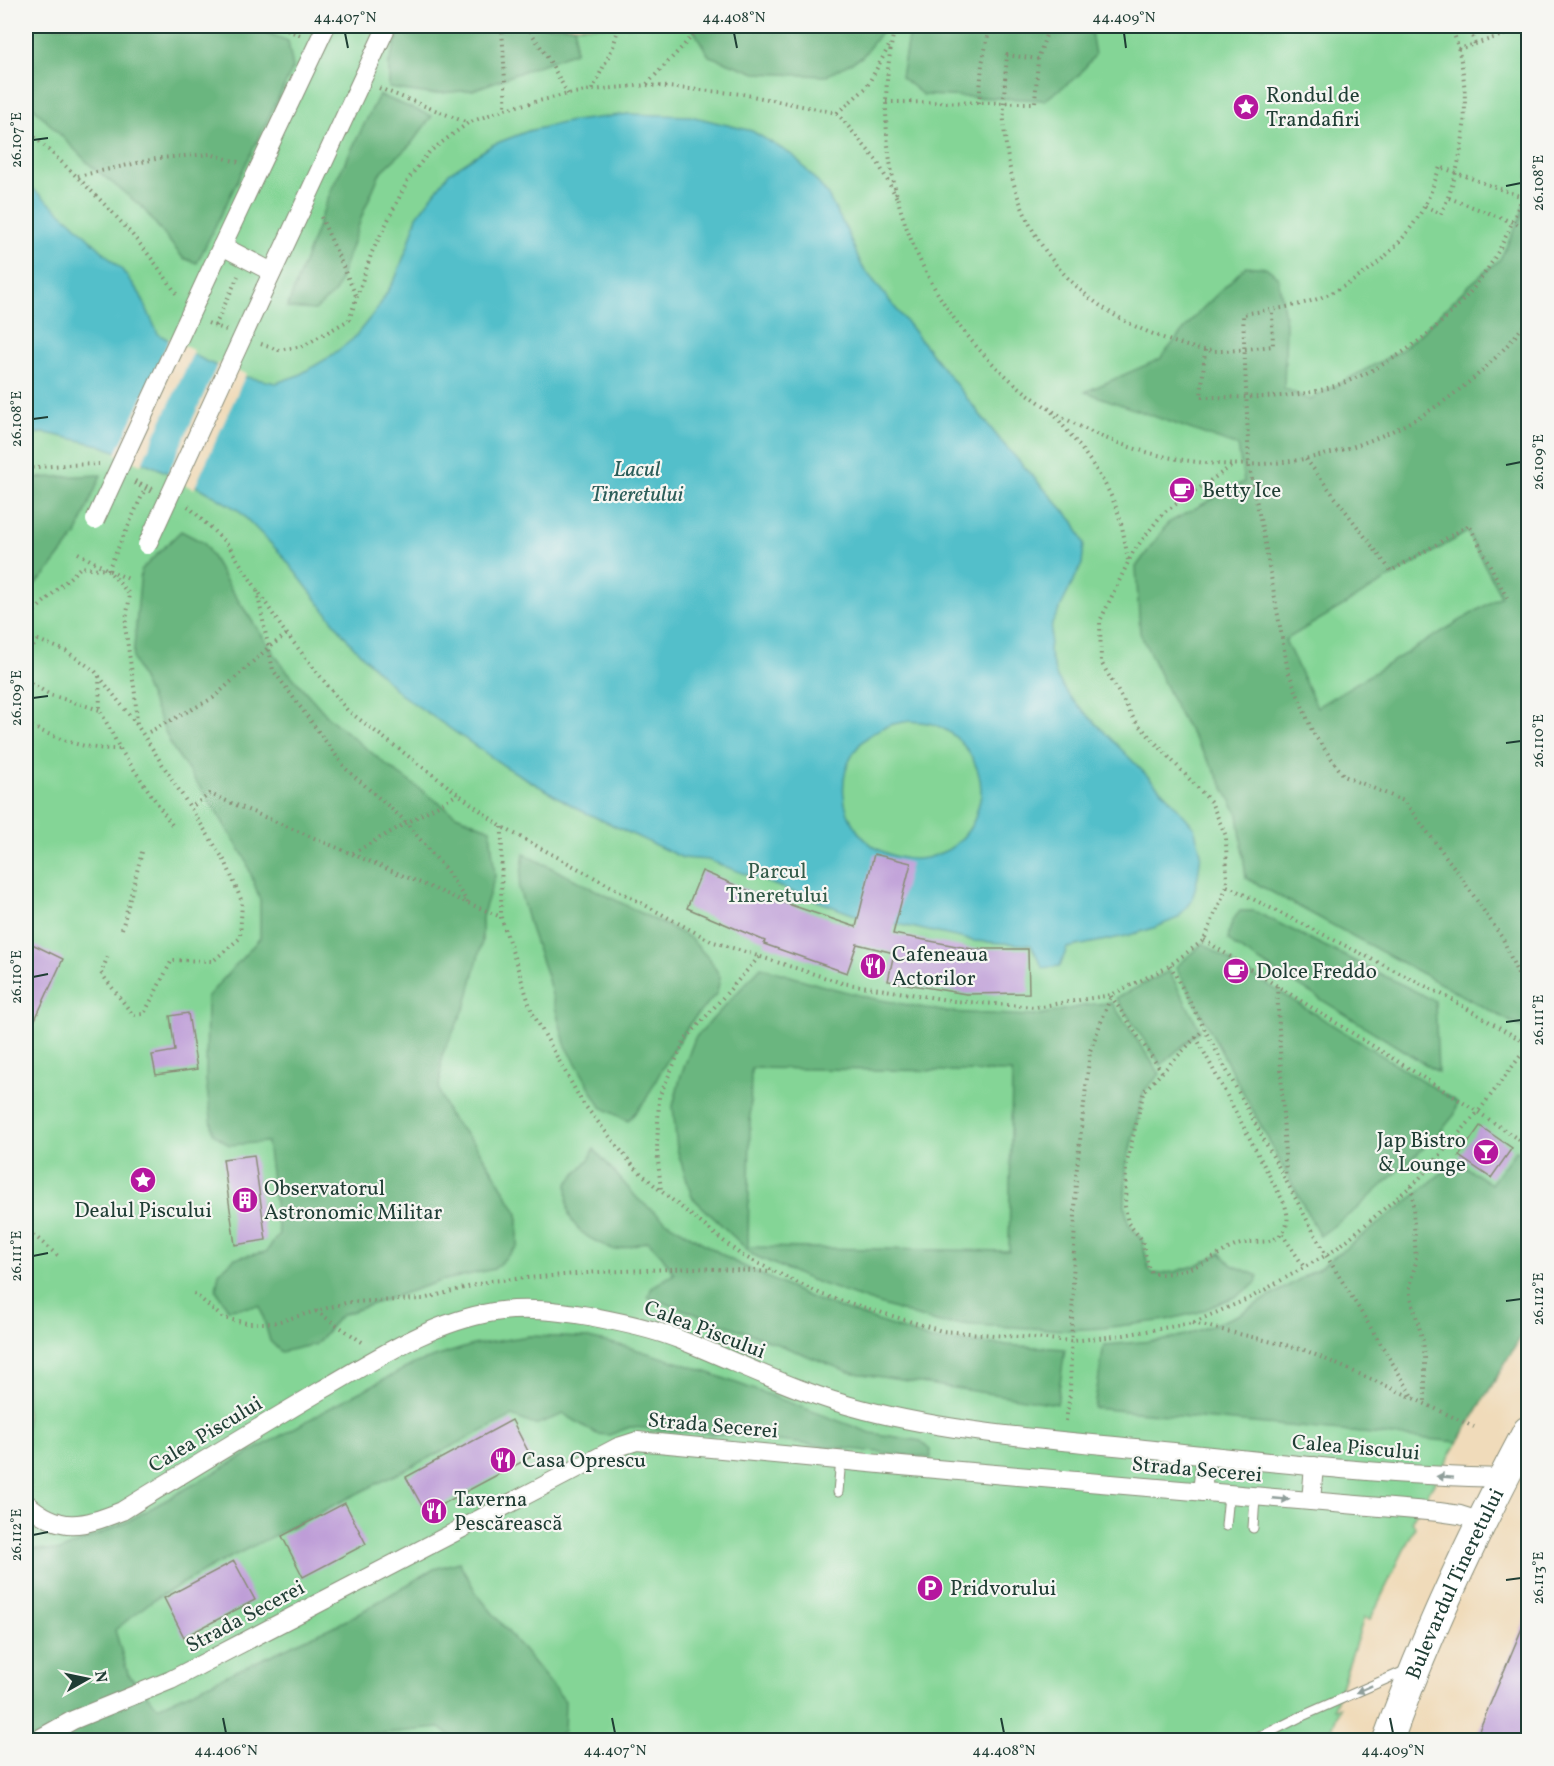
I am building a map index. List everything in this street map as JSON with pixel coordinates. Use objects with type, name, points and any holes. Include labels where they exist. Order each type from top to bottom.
[{"type":"main road","name":"Bulevardul Tineretului","points":[[1388,1740],[1453,1581],[1528,1433]]},
{"type":"street","points":[[95,520],[326,26]]},
{"type":"street","points":[[147,544],[387,26]]},
{"type":"street","points":[[222,246],[247,259],[269,280]]},
{"type":"street","name":"Calea Piscului","points":[[26,1503],[37,1513],[58,1523],[80,1525],[101,1519],[122,1510],[383,1356],[438,1328],[463,1319],[495,1312],[529,1310],[565,1312],[606,1319],[677,1338],[812,1395],[864,1410],[935,1425],[1206,1456],[1451,1477],[1504,1478]]},
{"type":"street","name":"Strada Secerei","points":[[37,1740],[73,1720],[171,1680],[627,1444],[637,1441],[1439,1512],[1460,1515],[1482,1522]]},
{"type":"street","points":[[1202,1492],[1206,1456]]},
{"type":"street","points":[[1311,1501],[1314,1466]]},
{"type":"lane","points":[[838,1492],[841,1460]]},
{"type":"lane","points":[[1226,1526],[1229,1495]]},
{"type":"lane","points":[[1252,1528],[1255,1497]]},
{"type":"lane","points":[[1257,1739],[1300,1717],[1417,1665]]},
{"type":"lane","points":[[1257,1739],[1271,1740]]},
{"type":"path","points":[[502,26],[506,89],[504,109]]},
{"type":"path","points":[[527,26],[567,94]]},
{"type":"path","points":[[592,90],[613,47],[619,26]]},
{"type":"path","points":[[647,85],[702,26]]},
{"type":"path","points":[[896,26],[888,71],[886,102],[888,145],[898,200],[922,265],[935,290],[958,324],[995,366],[1050,409],[1098,435],[1137,449],[1185,460],[1233,465],[1281,463],[1342,451],[1406,425],[1459,391],[1490,364],[1528,320]]},
{"type":"path","points":[[979,103],[982,64],[990,26]]},
{"type":"path","points":[[886,102],[1035,103],[1038,59],[1049,26]]},
{"type":"path","points":[[1425,206],[1441,214],[1449,198],[1461,150],[1464,86],[1458,49],[1450,26]]},
{"type":"path","points":[[1468,26],[1475,44]]},
{"type":"path","points":[[1458,49],[1515,31],[1514,26]]},
{"type":"path","points":[[837,113],[866,88],[892,42]]},
{"type":"path","points":[[1038,59],[1007,55],[1003,103],[1006,146],[1011,175],[1020,202],[1029,224],[1053,263],[1080,291],[1115,316],[1167,340],[1205,350],[1222,351],[1274,346],[1272,310]]},
{"type":"path","points":[[362,82],[468,123]]},
{"type":"path","points":[[257,342],[278,350],[303,346],[349,320],[372,252],[409,178],[429,152],[468,123],[504,109],[567,94],[647,85],[742,94],[837,113],[877,161],[898,200]]},
{"type":"path","points":[[26,129],[123,223],[158,265],[182,303]]},
{"type":"path","points":[[78,177],[160,158],[210,154],[258,168]]},
{"type":"path","points":[[1205,350],[1201,397],[1246,397],[1284,396],[1329,388],[1374,369],[1398,356],[1432,329],[1465,298],[1490,264],[1513,222],[1522,197],[1440,167],[1425,206],[1383,260],[1352,282],[1320,298],[1283,308],[1244,314],[1244,349],[1246,397],[1249,465],[1288,671],[1313,733],[1344,776],[1404,801],[1456,870],[1503,939],[1528,998]]},
{"type":"path","points":[[310,192],[357,298]]},
{"type":"path","points":[[1449,198],[1528,228]]},
{"type":"path","points":[[214,326],[247,259]]},
{"type":"path","points":[[206,321],[236,334]]},
{"type":"path","points":[[1050,409],[1088,456],[1106,486],[1117,510],[1129,561]]},
{"type":"path","points":[[1306,459],[1391,571],[1469,525],[1507,598]]},
{"type":"path","points":[[26,468],[99,465],[109,468]]},
{"type":"path","points":[[185,506],[228,545],[286,634],[347,710],[502,827],[711,941],[842,983],[954,1001],[1036,1007],[1111,995],[1170,965],[1204,940],[1227,886],[1226,836],[1211,802],[1135,721],[1101,662],[1100,621],[1132,552],[1163,513],[1233,465]]},
{"type":"path","points":[[128,477],[157,491]]},
{"type":"path","points":[[108,570],[145,489]]},
{"type":"path","points":[[78,553],[131,580]]},
{"type":"path","points":[[26,619],[81,567],[108,570],[130,595],[125,626],[137,725]]},
{"type":"path","points":[[256,587],[273,670],[346,770],[407,823],[446,870],[468,903]]},
{"type":"path","points":[[149,732],[213,698],[286,634]]},
{"type":"path","points":[[26,637],[66,651],[95,671],[137,725],[226,863],[242,902],[240,938],[213,961],[172,960],[144,1014],[133,1015],[100,973],[108,957]]},
{"type":"path","points":[[26,656],[38,640]]},
{"type":"path","points":[[99,676],[100,710],[120,749],[172,825]]},
{"type":"path","points":[[26,680],[50,695],[100,710]]},
{"type":"path","points":[[26,724],[60,740],[99,750],[120,749]]},
{"type":"path","points":[[194,805],[210,794],[501,917]]},
{"type":"path","points":[[353,854],[458,794]]},
{"type":"path","points":[[502,827],[501,917],[532,1012],[582,1102],[634,1167],[741,1255],[824,1295],[942,1331],[1072,1341],[1192,1323],[1250,1298],[1335,1250],[1412,1185],[1478,1112],[1528,1045],[1437,992],[1227,886]]},
{"type":"path","points":[[122,929],[142,852]]},
{"type":"path","points":[[1204,940],[1478,1112],[1528,1146]]},
{"type":"path","points":[[661,1191],[657,1150],[659,1097],[685,1040],[759,957]]},
{"type":"path","points":[[1170,965],[1326,1255],[1414,1398]]},
{"type":"path","points":[[1277,986],[1286,1179]]},
{"type":"path","points":[[1111,995],[1162,1072]]},
{"type":"path","points":[[1064,1441],[1070,1394],[1076,1176],[1090,1051],[1111,995]]},
{"type":"path","points":[[1196,1038],[1285,1205],[1288,1216],[1287,1226],[1274,1240],[1246,1242],[1184,1270],[1153,1274],[1149,1270],[1142,1240],[1128,1223],[1125,1206],[1126,1166],[1144,1091],[1204,1029]]},
{"type":"path","points":[[1412,1185],[1416,1262],[1410,1284],[1410,1294],[1423,1341],[1425,1403]]},
{"type":"path","points":[[29,1231],[58,1256]]},
{"type":"path","points":[[1282,1234],[1304,1268]]},
{"type":"path","points":[[194,1293],[223,1318],[247,1323],[273,1323],[349,1302],[423,1299],[490,1281],[600,1272],[696,1268],[777,1273]]},
{"type":"path","points":[[316,1311],[383,1356]]},
{"type":"path","points":[[1192,1323],[1302,1349],[1474,1426]]},
{"type":"green space","name":"Parcul Tineretului","points":[[26,26],[1528,26],[1528,1324],[1412,1520],[1415,1527],[1370,1620],[1364,1618],[1334,1708],[1340,1707],[1328,1740],[26,1740]]},
{"type":"green space","points":[[26,26],[250,26],[288,41],[293,68],[197,263],[183,258],[142,207],[89,164],[26,100]]},
{"type":"green space","points":[[401,26],[575,26],[575,52],[473,90],[430,94],[389,88],[389,63]]},
{"type":"green space","points":[[691,26],[886,26],[862,57],[826,76],[756,73],[709,56]]},
{"type":"green space","points":[[910,26],[1090,26],[1095,55],[1078,76],[1045,100],[923,95],[901,77]]},
{"type":"green space","points":[[379,95],[432,116],[411,144],[380,173],[363,213],[336,291],[315,310],[287,308],[332,188]]},
{"type":"green space","points":[[1528,188],[1528,1023],[1524,1029],[1246,878],[1238,814],[1213,768],[1180,716],[1140,633],[1136,567],[1168,523],[1244,482],[1238,446],[1085,392],[1160,359],[1196,315],[1246,266],[1267,268],[1278,277],[1286,323],[1284,388],[1309,400],[1400,351],[1419,335],[1467,287],[1500,259],[1521,217]],"holes":[[[1467,532],[1501,596],[1317,707],[1285,640]]]},
{"type":"green space","points":[[101,475],[76,535],[46,574],[26,592],[26,480]]},
{"type":"green space","points":[[181,531],[204,543],[232,591],[282,665],[329,718],[388,766],[456,815],[490,829],[495,876],[482,917],[482,942],[466,1005],[442,1055],[439,1090],[449,1116],[475,1144],[518,1214],[518,1246],[494,1269],[440,1281],[341,1315],[316,1344],[281,1352],[270,1341],[260,1306],[228,1309],[216,1290],[219,1273],[235,1258],[266,1252],[279,1234],[267,1142],[229,1145],[213,1133],[206,1081],[207,997],[260,938],[260,900],[245,858],[172,747],[133,659],[141,570]]},
{"type":"green space","points":[[524,854],[689,937],[711,961],[720,977],[717,993],[690,1023],[645,1101],[628,1121],[601,1107],[565,1044],[547,976],[519,888]]},
{"type":"green space","points":[[1240,911],[1254,911],[1435,1001],[1438,1072],[1235,946],[1228,939],[1228,935],[1233,920]]},
{"type":"green space","points":[[1203,943],[1233,963],[1227,972],[1238,979],[1244,970],[1457,1102],[1455,1114],[1437,1136],[1355,1210],[1320,1236],[1176,967]]},
{"type":"green space","points":[[761,967],[870,998],[947,1012],[1034,1016],[1093,1004],[1112,1003],[1160,1074],[1144,1091],[1126,1166],[1125,1206],[1128,1223],[1142,1240],[1149,1270],[1153,1274],[1174,1272],[1197,1265],[1221,1253],[1232,1265],[1258,1276],[1256,1283],[1237,1296],[1199,1312],[1166,1320],[1103,1328],[1065,1330],[939,1323],[811,1280],[753,1255],[692,1197],[677,1149],[673,1106],[681,1075],[695,1038]],"holes":[[[751,1068],[1012,1072],[1009,1251],[748,1247]]]},
{"type":"green space","points":[[1169,971],[1200,1030],[1161,1065],[1116,998]]},
{"type":"green space","points":[[594,1149],[638,1199],[667,1222],[735,1262],[811,1298],[932,1340],[1065,1349],[1057,1404],[849,1372],[648,1297],[652,1287],[674,1274],[648,1241],[615,1250],[583,1234],[569,1214],[567,1184],[590,1158]]},
{"type":"green space","points":[[1516,1150],[1528,1158],[1528,1325],[1458,1442],[1094,1408],[1104,1345],[1165,1340],[1189,1334],[1238,1315],[1319,1268],[1403,1205],[1456,1161],[1491,1184]]},
{"type":"green space","points":[[529,1336],[588,1338],[628,1347],[693,1367],[871,1433],[921,1441],[930,1449],[931,1458],[726,1435],[630,1427],[609,1435],[597,1434],[564,1414],[535,1425],[512,1416],[219,1563],[153,1600],[115,1630],[128,1674],[158,1707],[349,1619],[434,1569],[459,1562],[477,1594],[565,1701],[564,1732],[552,1740],[456,1740],[440,1728],[310,1740],[26,1740],[26,1548],[60,1551],[125,1523],[346,1399],[416,1363],[473,1345]]},
{"type":"water","name":"Lacul Tineretului","points":[[628,114],[690,116],[752,131],[794,156],[826,192],[862,266],[1001,441],[1074,522],[1084,543],[1082,564],[1052,624],[1049,651],[1057,678],[1070,697],[1168,797],[1194,827],[1201,853],[1198,877],[1192,900],[1178,918],[1126,936],[1067,948],[1060,966],[1043,968],[1031,945],[974,941],[852,914],[708,860],[683,858],[580,810],[506,767],[400,694],[351,644],[282,555],[238,510],[204,490],[100,445],[46,433],[26,434],[26,183],[71,221],[122,270],[140,294],[158,334],[207,362],[246,377],[276,383],[299,375],[328,358],[353,339],[378,308],[396,277],[417,216],[449,173],[492,145],[528,131],[567,122]],"holes":[[[909,721],[929,723],[942,728],[961,742],[978,771],[981,793],[973,823],[960,841],[943,852],[918,859],[894,856],[873,846],[858,831],[848,813],[844,793],[845,773],[853,754],[867,738],[890,725]]]},
{"type":"pier","points":[[170,338],[194,351],[141,465],[116,454]]},
{"type":"pier","points":[[218,363],[246,374],[194,489],[167,476]]},
{"type":"building","points":[[874,854],[911,863],[893,934],[972,949],[1028,949],[1029,993],[966,994],[888,981],[894,953],[857,944],[847,973],[764,944],[765,941],[687,908],[702,871],[778,903],[779,901],[856,927]]},
{"type":"building","points":[[26,941],[63,959],[26,1039]]},
{"type":"building","points":[[188,1013],[197,1069],[156,1075],[152,1055],[175,1051],[170,1016]]},
{"type":"building","name":"Jap Bistro & Lounge","points":[[1480,1126],[1512,1148],[1491,1178],[1459,1156]]},
{"type":"building","name":"Observatorul Astronomic Militar","points":[[254,1155],[266,1240],[235,1245],[223,1159]]},
{"type":"building","points":[[512,1420],[531,1457],[426,1513],[406,1477]]},
{"type":"building","points":[[345,1503],[366,1544],[303,1577],[282,1536]]},
{"type":"building","points":[[234,1561],[255,1600],[184,1637],[164,1598]]},
{"type":"building","points":[[1528,1614],[1528,1740],[1475,1740]]},
{"type":"place","name":"Rondul de Trandafiri","points":[[1246,107]]},
{"type":"place","name":"Betty Ice","points":[[1182,490]]},
{"type":"place","name":"Cafeneaua Actorilor","points":[[873,966]]},
{"type":"place","name":"Dolce Freddo","points":[[1236,971]]},
{"type":"place","name":"Jap Bistro & Lounge","points":[[1486,1152]]},
{"type":"place","name":"Dealul Piscului","points":[[143,1180]]},
{"type":"place","name":"Observatorul Astronomic Militar","points":[[245,1200]]},
{"type":"place","name":"Casa Oprescu","points":[[503,1460]]},
{"type":"place","name":"Taverna Pescărească","points":[[434,1511]]},
{"type":"place","name":"Pridvorului","points":[[930,1588]]}]
